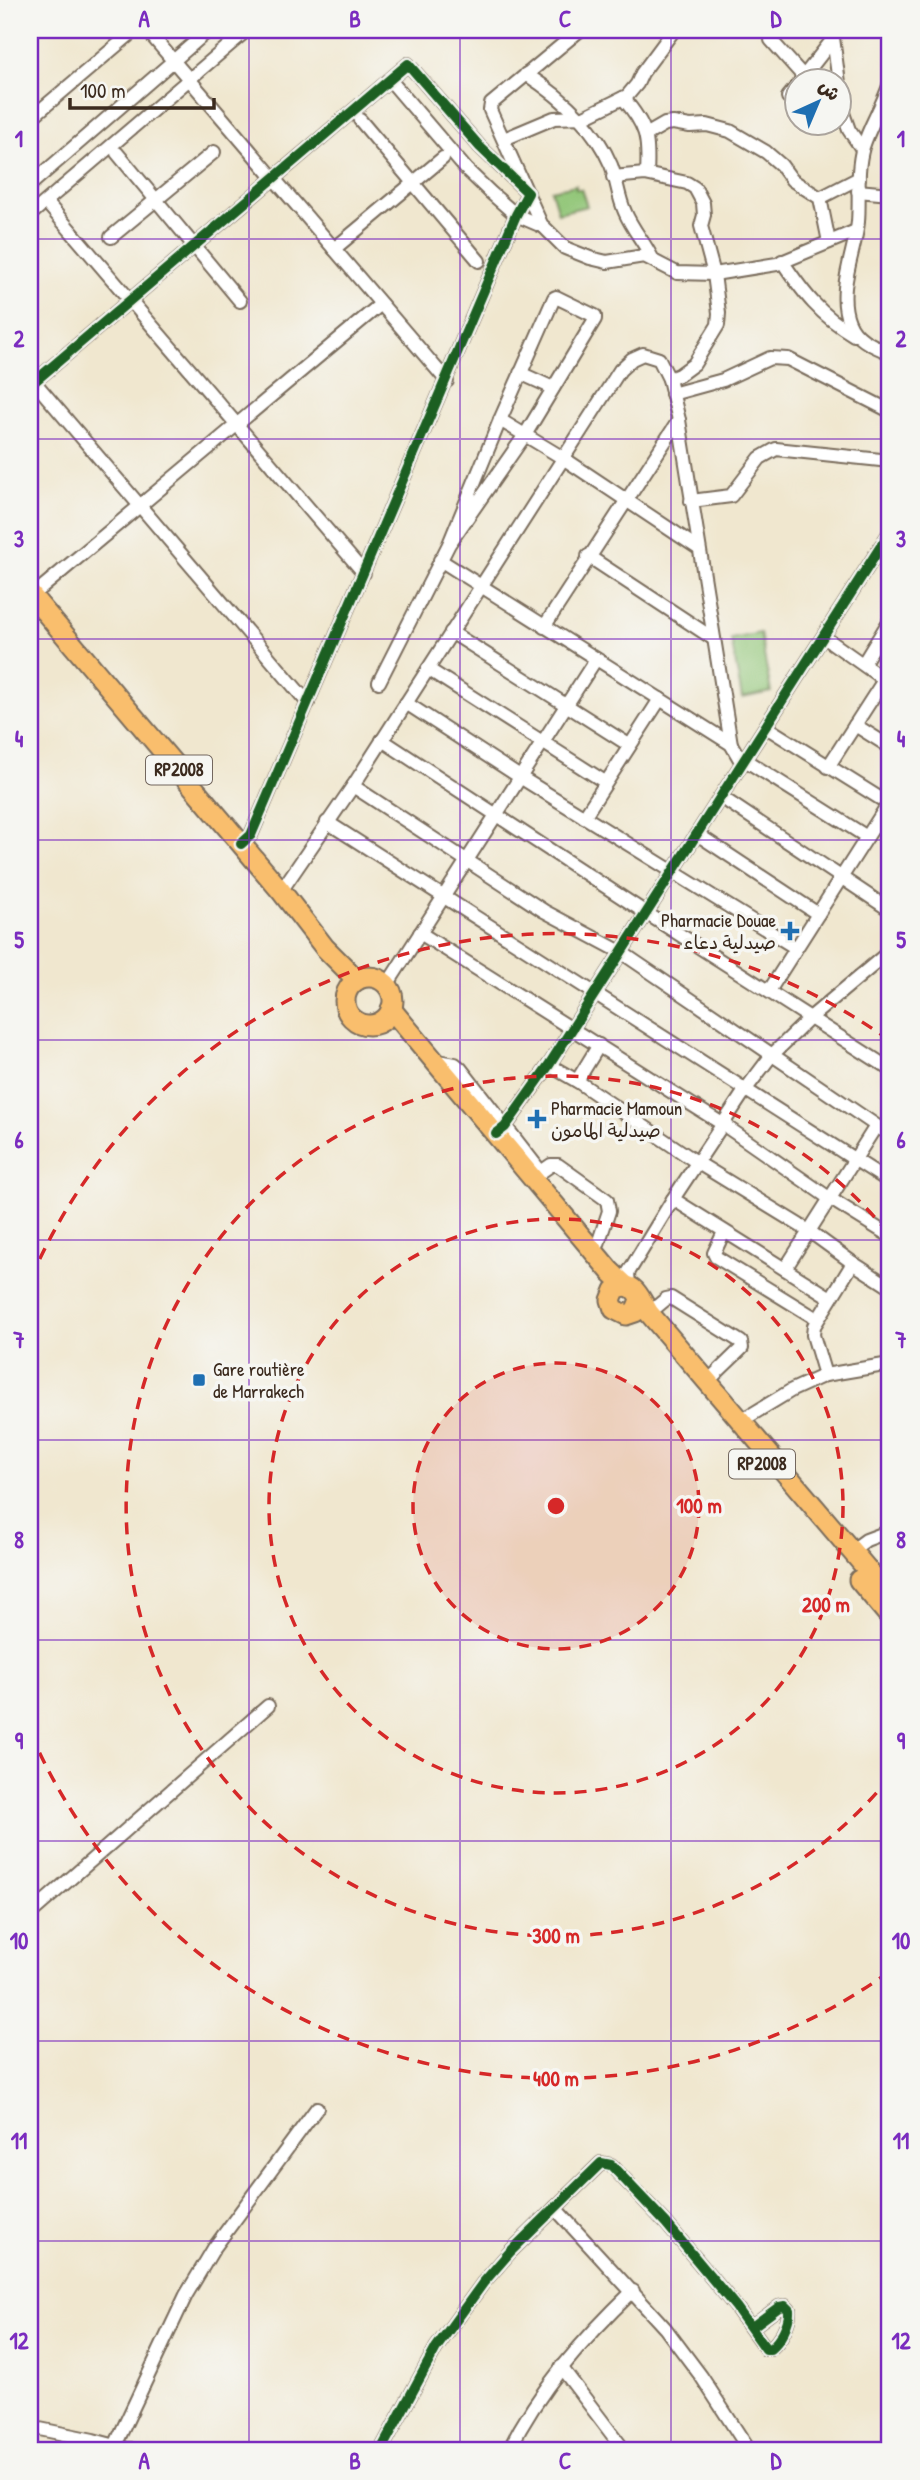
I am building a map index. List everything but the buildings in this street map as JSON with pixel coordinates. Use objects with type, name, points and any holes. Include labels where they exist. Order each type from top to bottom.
[{"type":"highway","name":"RP2008","points":[[31,595],[326,948],[353,984],[346,1003],[355,1019],[372,1024],[388,1014]]},
{"type":"highway","points":[[353,984],[371,977],[387,985],[393,997],[388,1014]]},
{"type":"highway","name":"RP2008","points":[[388,1014],[501,1130],[595,1253],[890,1596]]},
{"type":"highway","name":"RP2008","points":[[388,1014],[595,1270],[605,1284],[617,1312],[635,1300]]},
{"type":"highway","name":"RP2008","points":[[635,1300],[642,1321],[890,1617]]},
{"type":"street","points":[[31,115],[135,30]]},
{"type":"street","points":[[147,30],[447,381]]},
{"type":"street","points":[[31,182],[209,30]]},
{"type":"street","points":[[30,215],[247,30]]},
{"type":"street","points":[[542,226],[491,110],[491,104],[580,30]]},
{"type":"street","points":[[504,139],[554,118],[584,117],[624,98],[637,84],[674,30]]},
{"type":"street","points":[[811,66],[832,34]]},
{"type":"street","points":[[832,34],[836,66]]},
{"type":"street","points":[[771,40],[790,66]]},
{"type":"street","points":[[308,703],[32,380],[130,301],[408,64],[480,147],[528,193]]},
{"type":"street","points":[[526,74],[547,87],[579,117],[600,145],[612,168],[626,215],[653,260]]},
{"type":"street","points":[[390,80],[466,169],[516,215],[542,226],[565,248],[590,258],[607,262],[644,256],[677,273],[714,274],[782,261],[856,231]]},
{"type":"street","points":[[861,340],[850,324],[846,308],[848,265],[856,231],[862,149],[890,83]]},
{"type":"street","points":[[624,98],[642,122],[646,135],[647,174]]},
{"type":"street","points":[[359,120],[479,261]]},
{"type":"street","points":[[646,135],[671,123],[708,125],[746,138],[781,165],[792,180],[820,198],[829,242]]},
{"type":"street","points":[[853,136],[862,149]]},
{"type":"street","points":[[111,237],[214,152]]},
{"type":"street","points":[[117,153],[240,300]]},
{"type":"street","points":[[334,249],[443,158]]},
{"type":"street","points":[[613,177],[647,174],[684,182],[695,188],[703,203],[701,226],[714,274],[719,325],[694,364],[679,376],[670,379]]},
{"type":"street","points":[[820,198],[859,185],[890,194]]},
{"type":"street","points":[[241,844],[251,835],[516,215],[528,193]]},
{"type":"street","points":[[46,201],[364,573]]},
{"type":"street","points":[[782,261],[806,298],[840,327],[890,353]]},
{"type":"street","points":[[379,682],[449,544],[525,435],[596,318],[556,297],[520,373],[449,544]]},
{"type":"street","points":[[31,595],[141,507],[381,304]]},
{"type":"street","points":[[281,891],[353,786],[620,370],[632,359],[643,354],[659,359],[670,379],[731,744]]},
{"type":"street","points":[[671,394],[723,380],[776,356],[788,359],[890,411]]},
{"type":"street","points":[[520,373],[553,388]]},
{"type":"street","points":[[500,420],[628,500],[698,548]]},
{"type":"street","points":[[544,627],[678,420]]},
{"type":"street","points":[[691,501],[731,496],[760,458],[776,449],[890,461]]},
{"type":"street","points":[[595,1253],[610,1203],[558,1165],[551,1165],[541,1172],[501,1130],[549,1065],[890,532]]},
{"type":"street","points":[[589,556],[713,639]]},
{"type":"street","points":[[440,560],[731,744],[744,762],[867,837]]},
{"type":"street","points":[[863,664],[889,623]]},
{"type":"street","points":[[452,632],[629,746]]},
{"type":"street","points":[[824,636],[887,682],[828,766]]},
{"type":"street","points":[[387,985],[596,660]]},
{"type":"street","points":[[428,668],[605,782]]},
{"type":"street","points":[[584,817],[660,699]]},
{"type":"street","points":[[406,703],[520,778],[796,948]]},
{"type":"street","points":[[855,725],[890,747]]},
{"type":"street","points":[[766,727],[889,802],[769,991]]},
{"type":"street","points":[[382,740],[890,1069]]},
{"type":"street","points":[[353,786],[544,911],[621,952],[890,1135]]},
{"type":"street","points":[[721,797],[890,910]]},
{"type":"street","points":[[327,822],[890,1182]]},
{"type":"street","points":[[697,834],[818,914]]},
{"type":"street","points":[[420,933],[724,1125],[829,1198],[890,1236]]},
{"type":"street","points":[[708,1382],[739,1352],[742,1348],[741,1342],[671,1298],[635,1300],[628,1273],[673,1199],[771,1056],[810,1018],[887,959]]},
{"type":"street","points":[[577,1081],[598,1045]]},
{"type":"street","points":[[549,1065],[698,1163],[809,1231],[890,1287]]},
{"type":"street","points":[[785,1269],[876,1126]]},
{"type":"street","points":[[673,1199],[831,1298]]},
{"type":"street","points":[[724,1232],[714,1252],[716,1257],[817,1319]]},
{"type":"street","points":[[825,1375],[813,1335],[817,1319],[853,1263]]},
{"type":"street","points":[[741,1422],[792,1390],[825,1375],[890,1364]]},
{"type":"street","points":[[851,1550],[866,1539],[890,1531]]},
{"type":"street","points":[[30,1914],[268,1706]]},
{"type":"street","points":[[114,2448],[186,2295],[214,2248],[317,2108]]},
{"type":"street","points":[[381,2450],[436,2348],[482,2283],[598,2164],[611,2165],[666,2222],[752,2327]]},
{"type":"street","points":[[555,2208],[633,2291],[701,2376],[749,2450]]},
{"type":"street","points":[[509,2450],[561,2367],[633,2291]]},
{"type":"street","points":[[561,2367],[625,2450]]},
{"type":"street","points":[[30,2427],[131,2450]]},
{"type":"green space","points":[[576,185],[576,189],[581,189],[587,206],[558,213],[551,190]]},
{"type":"green space","points":[[760,633],[771,692],[742,698],[731,639]]},
{"type":"cycle path","points":[[34,382],[408,64],[480,147],[528,193],[516,215],[251,835],[241,844]]},
{"type":"cycle path","points":[[496,1134],[505,1127],[549,1065],[890,532]]},
{"type":"cycle path","points":[[381,2450],[436,2348],[483,2283],[510,2252],[601,2163],[611,2165],[666,2223],[736,2307],[766,2349],[774,2346],[781,2337],[789,2310],[785,2306],[779,2307],[752,2327]]},
{"type":"place","name":"Pharmacie Douae صيدلية دعاء","points":[[790,931]]},
{"type":"place","name":"Pharmacie Mamoun صيدلية المامون","points":[[537,1119]]},
{"type":"place","name":"Gare routière de Marrakech","points":[[199,1380]]}]
